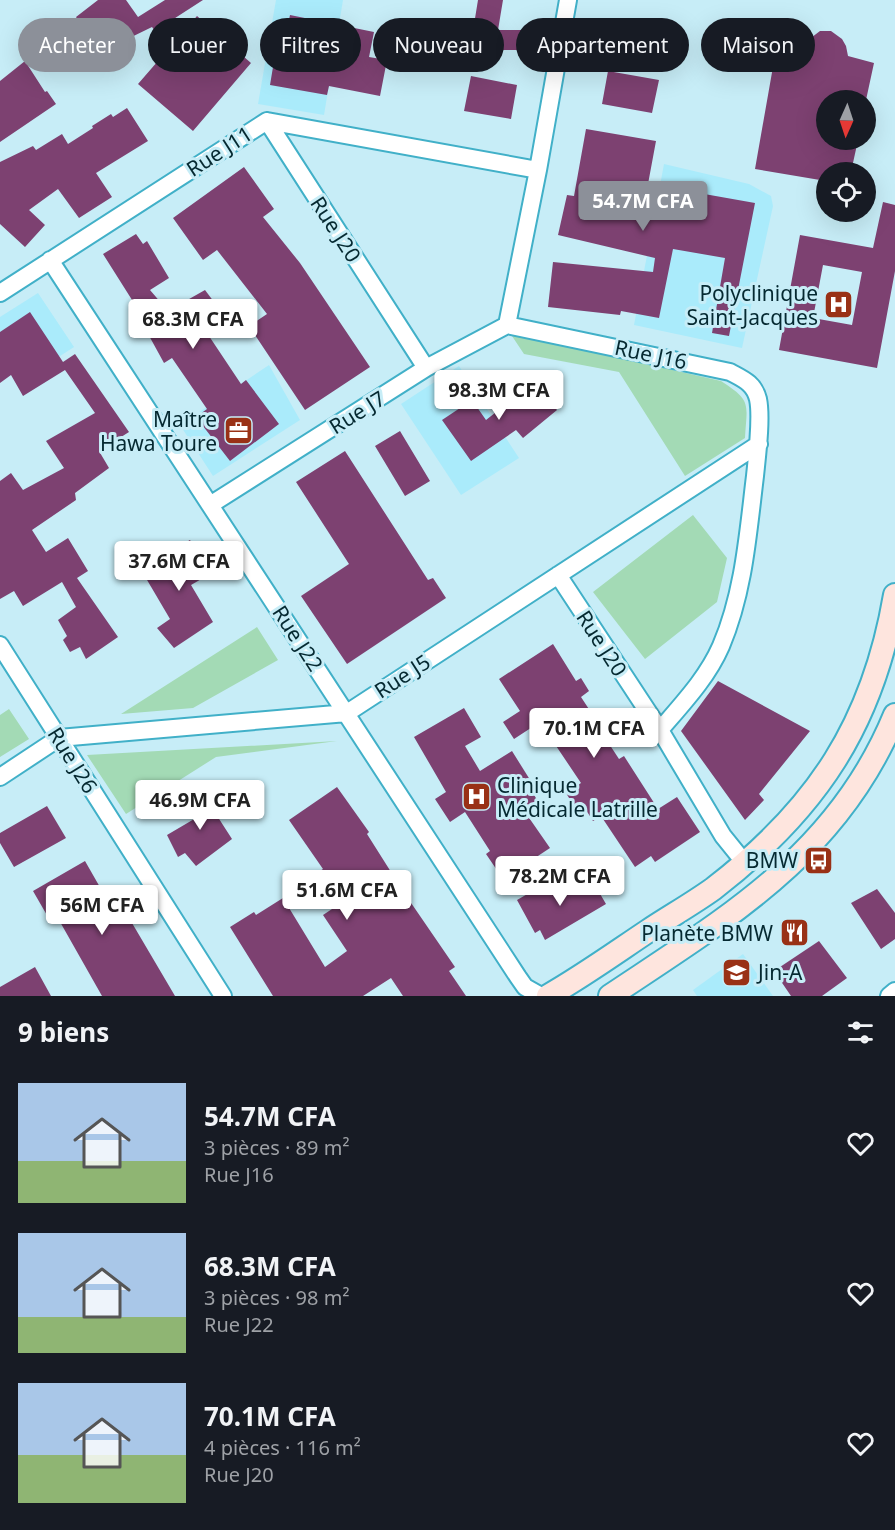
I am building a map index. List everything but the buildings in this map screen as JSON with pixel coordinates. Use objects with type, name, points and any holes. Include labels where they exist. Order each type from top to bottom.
[{"type":"main road","points":[[548,996],[713,889],[784,826],[812,795],[853,731],[886,643],[895,594]]},
{"type":"main road","points":[[610,996],[729,916],[772,883],[808,849],[836,817],[860,783],[883,746],[895,716]]},
{"type":"street","points":[[507,325],[538,170],[568,0]]},
{"type":"street","name":"Rue J11","points":[[0,292],[267,121],[538,170]]},
{"type":"street","name":"Rue J20","points":[[267,121],[426,368]]},
{"type":"street","name":"Rue J22","points":[[50,260],[526,991],[541,996]]},
{"type":"street","name":"Rue J7","points":[[210,505],[426,368],[507,325]]},
{"type":"street","name":"Rue J16","points":[[507,325],[730,372],[751,383],[758,400],[759,444],[746,558],[735,604],[721,646],[701,683],[660,730]]},
{"type":"street","name":"Rue J5","points":[[0,777],[59,738],[347,713],[759,444]]},
{"type":"street","name":"Rue J20","points":[[558,575],[660,730],[723,836],[744,862]]},
{"type":"street","name":"Rue J26","points":[[0,645],[223,996]]},
{"type":"street","points":[[890,996],[895,991]]},
{"type":"shaded area","points":[[276,0],[343,0],[340,18],[273,18]]},
{"type":"shaded area","points":[[264,72],[331,72],[324,115],[258,104]]},
{"type":"shaded area","points":[[664,164],[749,184],[771,196],[773,206],[742,348],[634,325]]},
{"type":"shaded area","points":[[38,293],[74,347],[20,382],[0,351],[0,317]]},
{"type":"shaded area","points":[[269,365],[300,420],[213,476],[180,425]]},
{"type":"shaded area","points":[[459,366],[519,458],[461,495],[401,404]]},
{"type":"shaded area","name":"Jin-A","points":[[743,954],[773,996],[697,996],[693,990]]},
{"type":"green space","points":[[510,333],[721,381],[743,399],[746,410],[745,438],[685,476],[619,372],[524,354]]},
{"type":"green space","points":[[693,515],[727,558],[717,602],[645,659],[593,592]]},
{"type":"green space","points":[[257,627],[278,660],[193,708],[121,714]]},
{"type":"green space","points":[[9,709],[29,739],[0,757],[0,715]]},
{"type":"green space","points":[[337,741],[216,757],[126,814],[87,755]]},
{"type":"place","name":"Polyclinique Saint-Jacques","points":[[839,305]]},
{"type":"place","name":"Maître Hawa Toure","points":[[238,431]]},
{"type":"place","name":"Clinique Médicale Latrille","points":[[476,797]]},
{"type":"place","name":"BMW","points":[[819,860]]},
{"type":"place","name":"Planète BMW","points":[[794,933]]},
{"type":"place","name":"Jin-A","points":[[737,972]]}]
